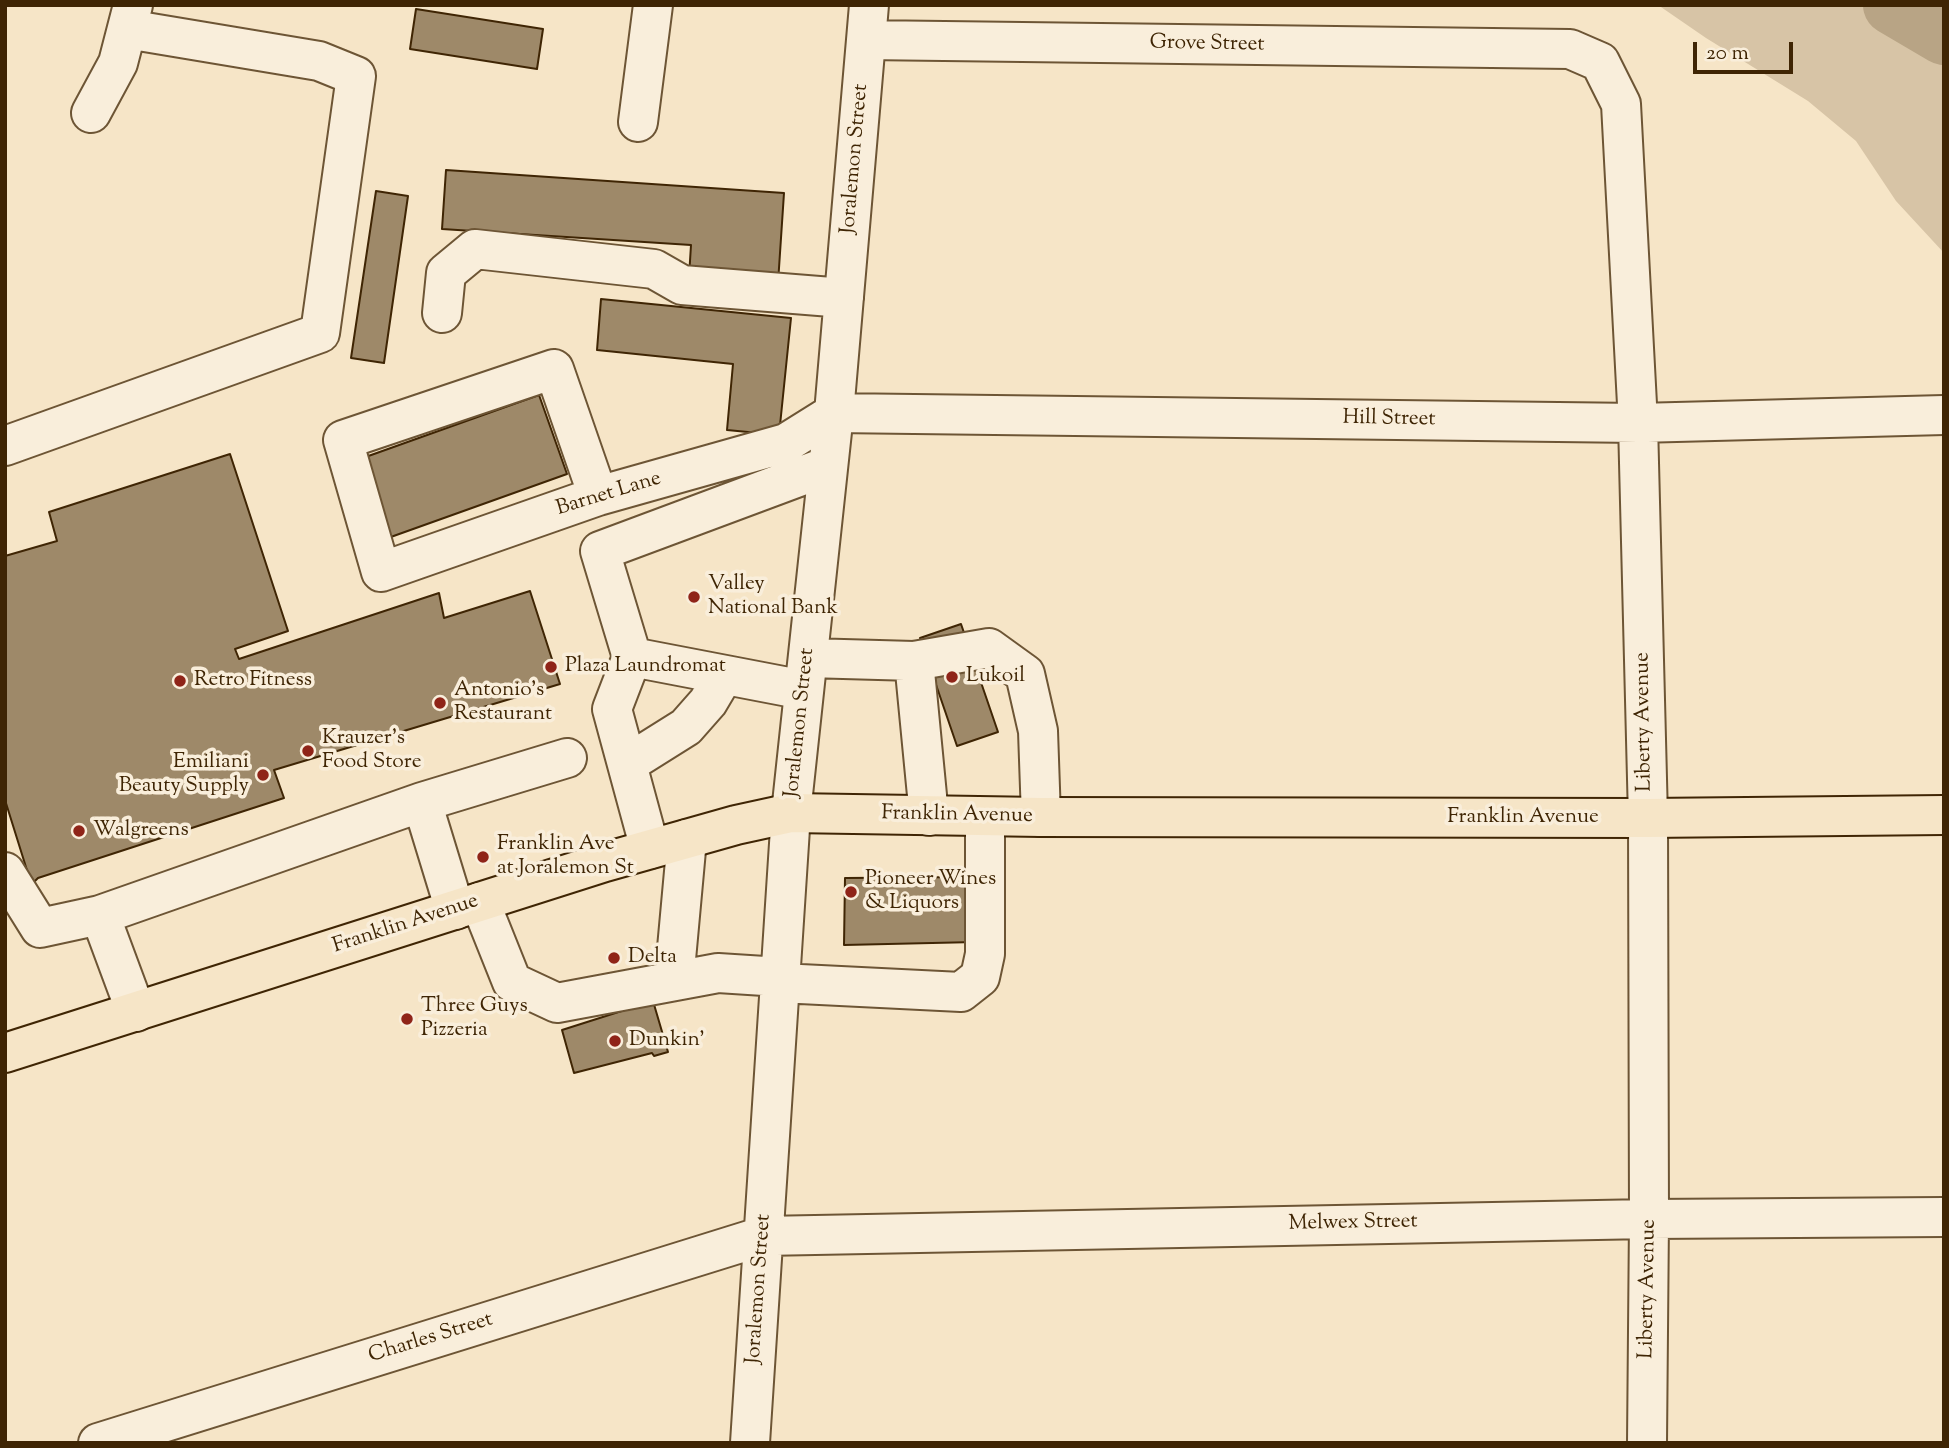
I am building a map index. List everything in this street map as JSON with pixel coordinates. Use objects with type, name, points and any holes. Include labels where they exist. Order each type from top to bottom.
[{"type":"main road","name":"Franklin Avenue","points":[[6,1049],[136,1012],[650,849],[791,813],[985,817],[1648,818],[1944,815]]},
{"type":"street","points":[[638,122],[653,5]]},
{"type":"street","points":[[5,446],[320,333],[356,76],[319,61],[130,17],[118,63],[91,113]]},
{"type":"street","name":"Grove Street","points":[[868,22],[1548,50]]},
{"type":"street","name":"Joralemon Street","points":[[750,1443],[791,813],[834,413],[868,22]]},
{"type":"street","name":"Liberty Avenue","points":[[1548,50],[1570,49],[1600,62],[1621,104],[1638,423],[1648,818],[1647,1443]]},
{"type":"street","points":[[442,313],[446,273],[475,249],[654,269],[682,285],[844,298]]},
{"type":"street","name":"Barnet Lane","points":[[598,496],[554,369],[343,440],[381,572],[598,496],[786,443],[834,413]]},
{"type":"street","name":"Hill Street","points":[[834,413],[1638,423],[1944,415]]},
{"type":"street","points":[[650,849],[612,709],[632,657],[600,551],[828,466]]},
{"type":"street","points":[[632,657],[724,675],[806,674],[914,662],[989,648],[1025,674],[1038,731],[1041,817]]},
{"type":"street","points":[[914,662],[929,816]]},
{"type":"street","points":[[627,764],[686,727],[708,702],[724,675]]},
{"type":"street","points":[[5,872],[40,928],[100,915],[422,802],[567,758]]},
{"type":"street","points":[[422,802],[468,906],[512,982],[557,1003],[718,973],[780,980],[961,992],[981,976],[985,954],[985,817]]},
{"type":"street","points":[[674,981],[687,839]]},
{"type":"street","points":[[100,915],[136,1012]]},
{"type":"street","name":"Melwex Street","points":[[763,1236],[1649,1219],[1944,1217]]},
{"type":"street","name":"Charles Street","points":[[98,1443],[763,1236]]},
{"type":"shaded area","points":[[1658,5],[1944,5],[1944,253],[1896,201],[1856,141],[1808,101]]},
{"type":"building","points":[[416,9],[543,29],[537,69],[410,49]]},
{"type":"building","points":[[446,170],[784,193],[778,283],[689,277],[691,245],[442,229]]},
{"type":"building","points":[[376,191],[408,196],[384,363],[351,358]]},
{"type":"building","points":[[601,299],[791,318],[779,435],[727,430],[733,364],[597,350]]},
{"type":"building","points":[[539,395],[567,474],[388,538],[360,459]]},
{"type":"building","points":[[230,454],[288,631],[235,649],[239,659],[439,593],[444,618],[530,591],[560,684],[274,770],[284,798],[38,878],[34,882],[30,880],[5,800],[5,556],[57,541],[49,512]]},
{"type":"building","points":[[961,624],[998,732],[957,746],[920,638]]},
{"type":"building","points":[[974,877],[976,942],[844,945],[845,878]]},
{"type":"building","name":"Dunkin'","points":[[653,1001],[668,1052],[654,1056],[652,1053],[574,1073],[562,1030]]},
{"type":"waterway","points":[[1893,5],[1944,35]]},
{"type":"place","name":"Valley National Bank","points":[[694,597]]},
{"type":"place","name":"Plaza Laundromat","points":[[551,667]]},
{"type":"place","name":"Lukoil","points":[[952,677]]},
{"type":"place","name":"Retro Fitness","points":[[180,681]]},
{"type":"place","name":"Antonio's Restaurant","points":[[440,703]]},
{"type":"place","name":"Krauzer's Food Store","points":[[308,751]]},
{"type":"place","name":"Emiliani Beauty Supply","points":[[263,775]]},
{"type":"place","name":"Walgreens","points":[[79,831]]},
{"type":"place","name":"Franklin Ave at Joralemon St","points":[[483,857]]},
{"type":"place","name":"Pioneer Wines & Liquors","points":[[851,892]]},
{"type":"place","name":"Delta","points":[[614,958]]},
{"type":"place","name":"Three Guys Pizzeria","points":[[407,1019]]},
{"type":"place","name":"Dunkin'","points":[[615,1041]]}]
